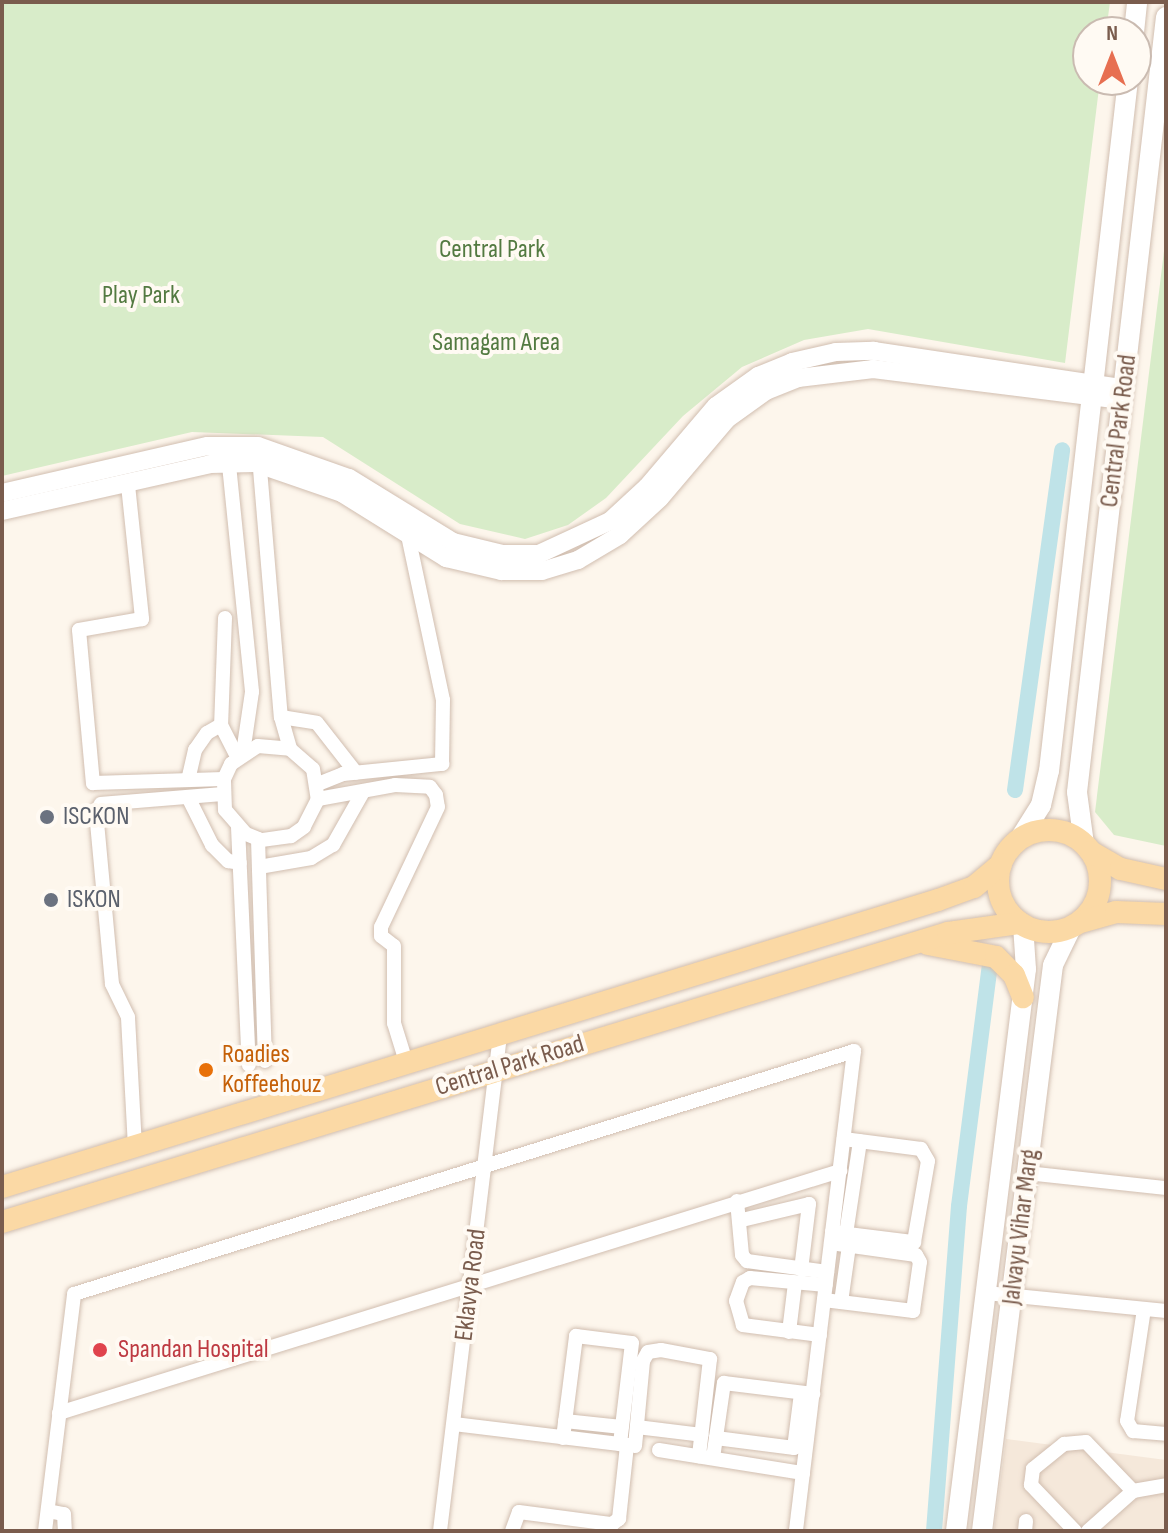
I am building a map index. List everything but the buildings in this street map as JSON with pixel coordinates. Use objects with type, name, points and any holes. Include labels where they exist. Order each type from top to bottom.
[{"type":"main road","name":"Central Park Road","points":[[1087,848],[1077,792],[1166,17]]},
{"type":"main road","name":"Central Park Road","points":[[1019,840],[1041,805],[1049,771],[1126,96]]},
{"type":"main road","points":[[1166,879],[1121,869],[1087,848],[1048,830],[1019,840],[1001,864],[999,893],[1021,924],[1051,932],[1116,912],[1166,914]]},
{"type":"main road","points":[[1075,925],[1093,908],[1100,889],[1099,869],[1087,848]]},
{"type":"main road","name":"Central Park Road","points":[[2,1187],[500,1038],[958,893],[1001,864]]},
{"type":"main road","name":"Central Park Road","points":[[2,1222],[909,944],[967,928],[1021,924]]},
{"type":"main road","name":"Jalvayu Vihar Marg","points":[[956,1531],[1023,997],[1027,956],[1021,924]]},
{"type":"main road","name":"Jalvayu Vihar Marg","points":[[982,1531],[1055,953],[1075,925]]},
{"type":"main road","points":[[909,944],[959,947],[996,957],[1014,975],[1023,997]]},
{"type":"street","points":[[2,493],[228,453],[295,455],[349,478],[453,542],[503,554],[539,554],[610,521],[716,406],[758,376],[792,362],[836,352],[874,351],[1093,390]]},
{"type":"street","points":[[258,455],[324,485],[446,558],[481,568],[520,572],[561,566],[635,522],[740,409],[779,386],[818,373],[883,369],[1123,394]]},
{"type":"street","points":[[2,511],[128,485],[228,453]]},
{"type":"street","points":[[228,453],[252,692],[240,755],[224,779],[222,794],[238,827],[249,1065]]},
{"type":"street","points":[[258,455],[281,717],[290,749]]},
{"type":"street","points":[[128,485],[142,619],[79,630],[93,783],[189,776],[224,779]]},
{"type":"street","points":[[318,784],[356,773],[442,764],[443,700],[408,536]]},
{"type":"street","points":[[225,618],[221,725],[240,755]]},
{"type":"street","points":[[281,717],[317,723],[356,773]]},
{"type":"street","points":[[189,776],[195,750],[207,733],[221,725]]},
{"type":"street","points":[[238,827],[258,839],[291,836],[313,814],[318,799],[318,784],[313,769],[290,749],[274,745],[240,755]]},
{"type":"street","points":[[318,799],[395,785],[430,787],[436,795],[438,807],[381,927],[381,936],[394,946],[394,1023],[407,1065]]},
{"type":"street","points":[[259,867],[288,865],[333,845],[363,792]]},
{"type":"street","points":[[135,1147],[128,1017],[112,984],[96,812],[101,804],[222,794]]},
{"type":"street","points":[[188,797],[212,845],[228,861],[240,863]]},
{"type":"street","points":[[258,839],[265,1061]]},
{"type":"street","name":"Eklavya Road","points":[[440,1531],[500,1038]]},
{"type":"street","points":[[45,1531],[74,1294],[854,1051],[840,1171],[841,1302]]},
{"type":"street","points":[[840,1239],[909,1242],[917,1238],[928,1154],[921,1149],[844,1139]]},
{"type":"street","points":[[565,1421],[794,1448],[820,1335],[826,1286],[840,1239],[860,1141]]},
{"type":"street","points":[[59,1413],[840,1171]]},
{"type":"street","points":[[1027,1173],[1166,1188]]},
{"type":"street","points":[[737,1201],[742,1220],[742,1255],[747,1261],[826,1286],[841,1302],[913,1311],[920,1262],[916,1255],[840,1239]]},
{"type":"street","points":[[742,1220],[809,1204],[789,1332]]},
{"type":"street","points":[[798,1276],[750,1278],[743,1282],[736,1301],[743,1325],[820,1335]]},
{"type":"street","points":[[986,1293],[1166,1311]]},
{"type":"street","points":[[1144,1309],[1127,1421],[1133,1431],[1166,1434]]},
{"type":"street","points":[[512,1531],[519,1512],[612,1524],[619,1519],[637,1446],[629,1427],[632,1343],[576,1336],[563,1438]]},
{"type":"street","points":[[629,1427],[643,1361],[648,1352],[661,1350],[710,1359],[709,1437]]},
{"type":"street","points":[[706,1457],[724,1383],[807,1393]]},
{"type":"street","points":[[796,1531],[807,1393]]},
{"type":"street","points":[[454,1424],[637,1446],[803,1473]]},
{"type":"street","points":[[1069,1529],[1031,1485],[1033,1469],[1064,1444],[1086,1442],[1133,1491]]},
{"type":"street","points":[[1088,1531],[1133,1491],[1163,1490]]},
{"type":"street","points":[[48,1511],[67,1517],[65,1531]]},
{"type":"shaded area","points":[[1006,1439],[1166,1460],[1166,1531],[994,1531]]},
{"type":"green space","name":"Central Park","points":[[2,2],[1110,2],[1108,16],[1072,16],[1072,96],[1098,96],[1065,363],[868,329],[804,340],[742,367],[683,416],[606,498],[568,525],[525,539],[460,524],[323,437],[192,432],[2,476]]},
{"type":"green space","points":[[1166,235],[1166,846],[1114,835],[1095,812]]},
{"type":"waterway","points":[[1015,790],[1062,450]]},
{"type":"waterway","points":[[934,1531],[959,1206],[990,964]]},
{"type":"place","name":"ISCKON","points":[[47,817]]},
{"type":"place","name":"ISKON","points":[[51,900]]},
{"type":"place","name":"Roadies Koffeehouz","points":[[206,1070]]},
{"type":"place","name":"Spandan Hospital","points":[[100,1350]]},
{"type":"park label","name":"Play Park","points":[[141,296]]},
{"type":"park label","name":"Samagam Area","points":[[496,343]]}]
